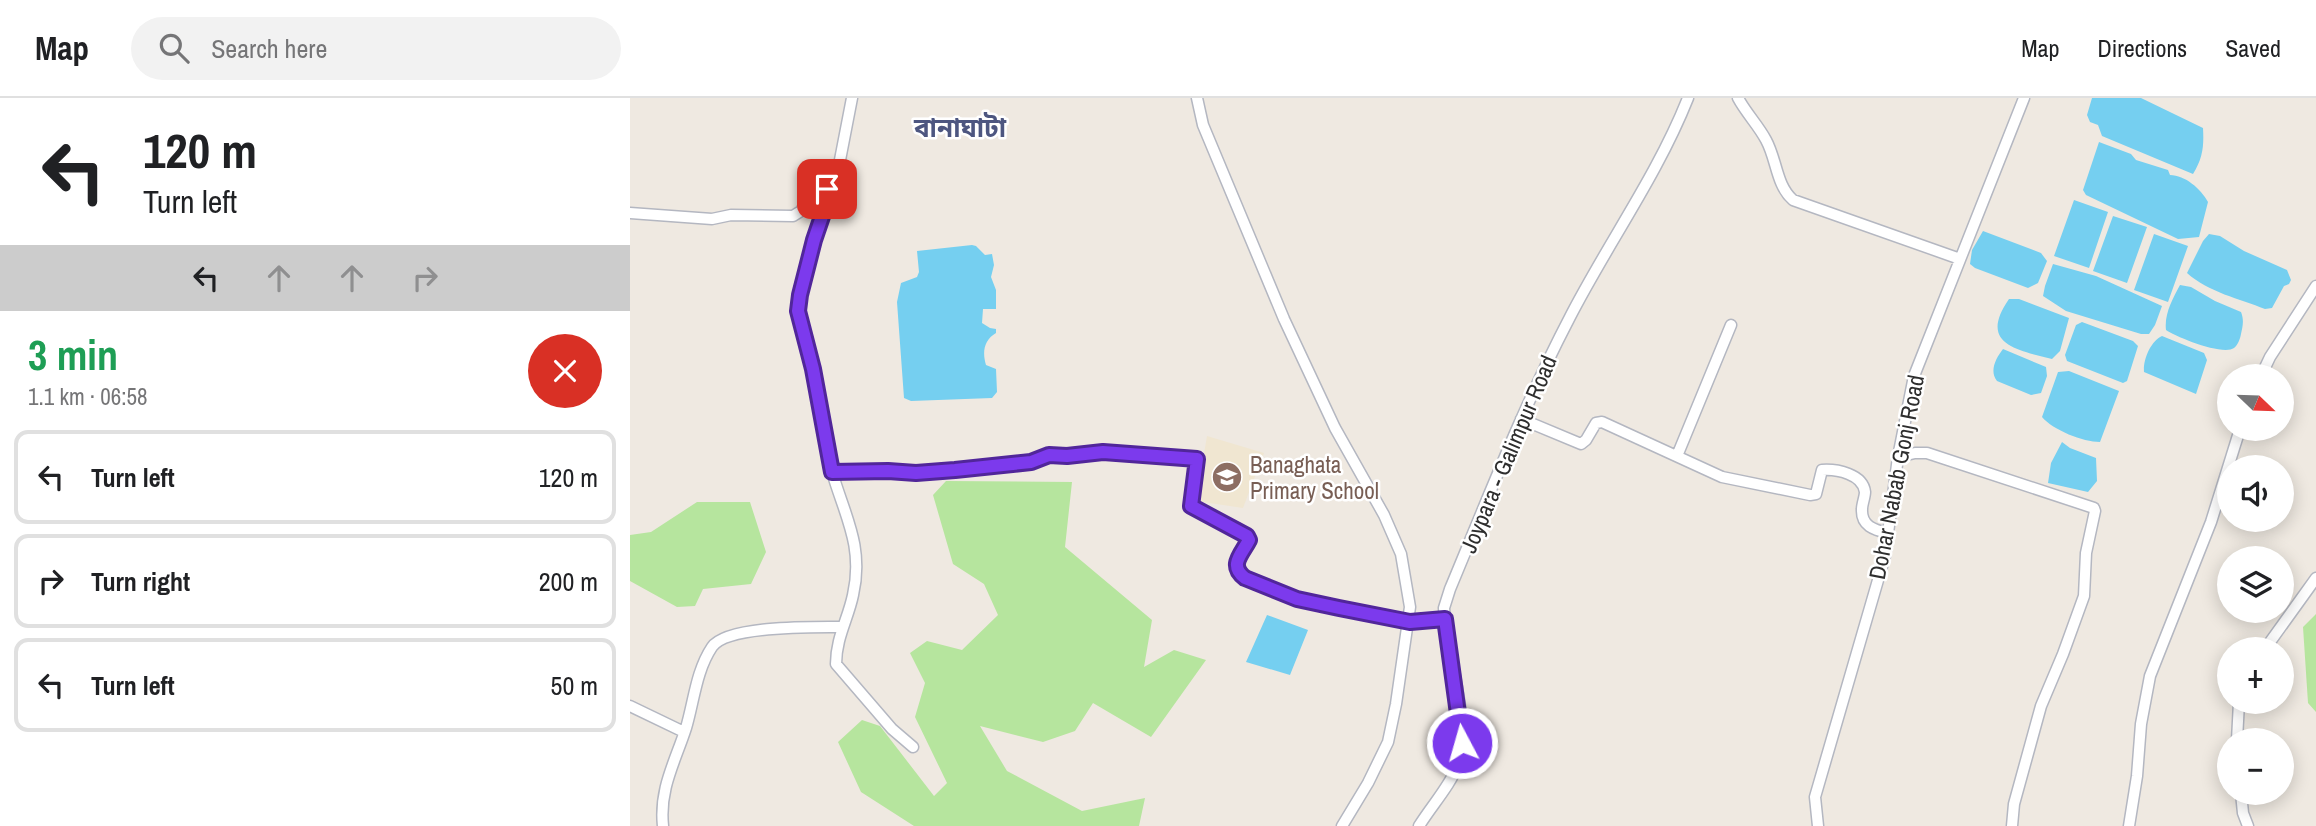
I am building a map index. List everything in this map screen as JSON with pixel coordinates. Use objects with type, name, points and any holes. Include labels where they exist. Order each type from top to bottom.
[{"type":"street","points":[[852,98],[849,122],[814,240],[798,311],[813,369],[832,472],[853,534],[857,563],[853,596],[838,639],[836,664],[892,729],[912,747]]},
{"type":"street","points":[[1197,98],[1203,125],[1284,319],[1335,428],[1384,515],[1401,554],[1410,622],[1388,742],[1368,783],[1342,826]]},
{"type":"street","name":"Joypara - Galimpur Road","points":[[1419,826],[1453,777],[1461,759],[1463,737],[1444,608],[1450,589],[1555,345],[1672,138],[1688,98]]},
{"type":"street","points":[[1738,98],[1766,140],[1783,191],[1793,200],[1960,259]]},
{"type":"street","name":"Dohar Nabab Gonj Road","points":[[1818,826],[1815,797],[1885,556],[1898,457],[1914,376],[2024,98]]},
{"type":"street","points":[[630,213],[712,219],[731,215],[793,216],[801,211],[814,187],[831,190]]},
{"type":"street","points":[[2266,364],[2316,286]]},
{"type":"street","points":[[1677,456],[1731,325]]},
{"type":"street","points":[[1521,419],[1581,444],[1596,423],[1602,422],[1722,477],[1810,495],[1816,494],[1822,470],[1852,475],[1861,482],[1865,492],[1861,512],[1864,522],[1870,528],[1888,533]]},
{"type":"street","points":[[2129,826],[2137,776],[2141,724],[2150,676],[2211,522],[2236,441]]},
{"type":"street","points":[[832,472],[916,473],[1031,462],[1049,455],[1103,452],[1197,459],[1191,506],[1247,536],[1248,544],[1237,559],[1238,572],[1245,578],[1297,599],[1410,622],[1445,619]]},
{"type":"street","points":[[1898,457],[1927,453],[2095,510],[2086,553],[2084,596],[2040,706],[2014,804],[2012,826]]},
{"type":"street","points":[[2274,637],[2316,578]]},
{"type":"street","points":[[663,826],[662,800],[665,784],[684,732],[702,667],[713,645],[720,639],[758,629],[842,627]]},
{"type":"street","points":[[630,706],[684,732]]},
{"type":"street","points":[[2242,805],[2248,826]]},
{"type":"shaded area","name":"Banaghata Primary School","points":[[1207,436],[1264,453],[1243,508],[1196,501]]},
{"type":"green space","points":[[946,481],[1072,482],[1065,547],[1152,620],[1144,667],[1174,650],[1206,660],[1151,737],[1093,703],[1075,731],[1043,742],[980,726],[1007,771],[1082,811],[1145,798],[1139,826],[914,826],[861,792],[838,742],[862,720],[880,726],[934,796],[947,783],[915,717],[925,683],[910,653],[927,641],[962,650],[998,615],[984,584],[953,564],[933,495]]},
{"type":"green space","points":[[697,502],[750,502],[766,552],[751,584],[703,589],[695,606],[677,607],[630,581],[630,535],[651,532]]},
{"type":"green space","points":[[2316,614],[2316,712],[2308,703],[2303,627]]},
{"type":"water","points":[[2092,98],[2141,98],[2203,128],[2202,152],[2193,174],[2102,136],[2098,125],[2090,122],[2087,115]]},
{"type":"water","points":[[2099,142],[2131,154],[2136,160],[2168,170],[2170,175],[2181,177],[2197,188],[2208,202],[2199,237],[2178,239],[2086,195],[2083,190]]},
{"type":"water","points":[[2074,200],[2108,212],[2089,268],[2054,256]]},
{"type":"water","points":[[2113,216],[2147,227],[2127,283],[2093,271]]},
{"type":"water","points":[[1983,231],[2041,253],[2047,261],[2038,283],[2028,288],[1970,264],[1972,250]]},
{"type":"water","points":[[2154,234],[2188,246],[2168,302],[2134,290]]},
{"type":"water","points":[[2209,234],[2220,236],[2244,251],[2287,270],[2291,280],[2284,286],[2272,308],[2265,309],[2224,294],[2195,280],[2187,273]]},
{"type":"water","points":[[972,245],[985,255],[992,254],[994,265],[991,277],[996,290],[996,309],[983,309],[982,323],[996,329],[985,347],[984,356],[986,365],[996,369],[997,392],[992,398],[911,401],[904,398],[897,302],[901,283],[917,277],[917,251]]},
{"type":"water","points":[[2053,264],[2096,276],[2162,306],[2155,325],[2149,334],[2141,334],[2066,311],[2043,296]]},
{"type":"water","points":[[2180,285],[2191,287],[2241,312],[2242,328],[2239,342],[2234,348],[2210,348],[2166,330],[2168,312]]},
{"type":"water","points":[[2009,299],[2019,299],[2069,318],[2060,351],[2052,359],[2014,348],[1999,335],[2000,314]]},
{"type":"water","points":[[2082,322],[2133,341],[2138,346],[2127,381],[2123,383],[2067,361],[2065,355],[2076,325]]},
{"type":"water","points":[[2162,336],[2204,353],[2207,360],[2196,394],[2144,372],[2148,351]]},
{"type":"water","points":[[2003,349],[2046,367],[2047,376],[2041,393],[2031,395],[1997,381],[1994,369]]},
{"type":"water","points":[[2069,371],[2119,391],[2100,442],[2069,434],[2042,417],[2058,372]]},
{"type":"water","points":[[2062,442],[2096,458],[2097,481],[2088,492],[2048,483],[2051,463]]},
{"type":"water","points":[[1267,615],[1308,630],[1290,675],[1246,662]]},
{"type":"place","name":"Banaghata Primary School","points":[[1227,477]]},
{"type":"district","name":"বানাঘাটা","points":[[960,127]]},
{"type":"route","points":[[827,189],[831,190],[814,240],[798,311],[813,369],[832,472],[916,473],[1031,462],[1049,455],[1103,452],[1197,459],[1191,506],[1237,528],[1247,536],[1248,544],[1237,559],[1236,567],[1245,578],[1297,599],[1339,608],[1410,622],[1445,619],[1462,743]]}]
